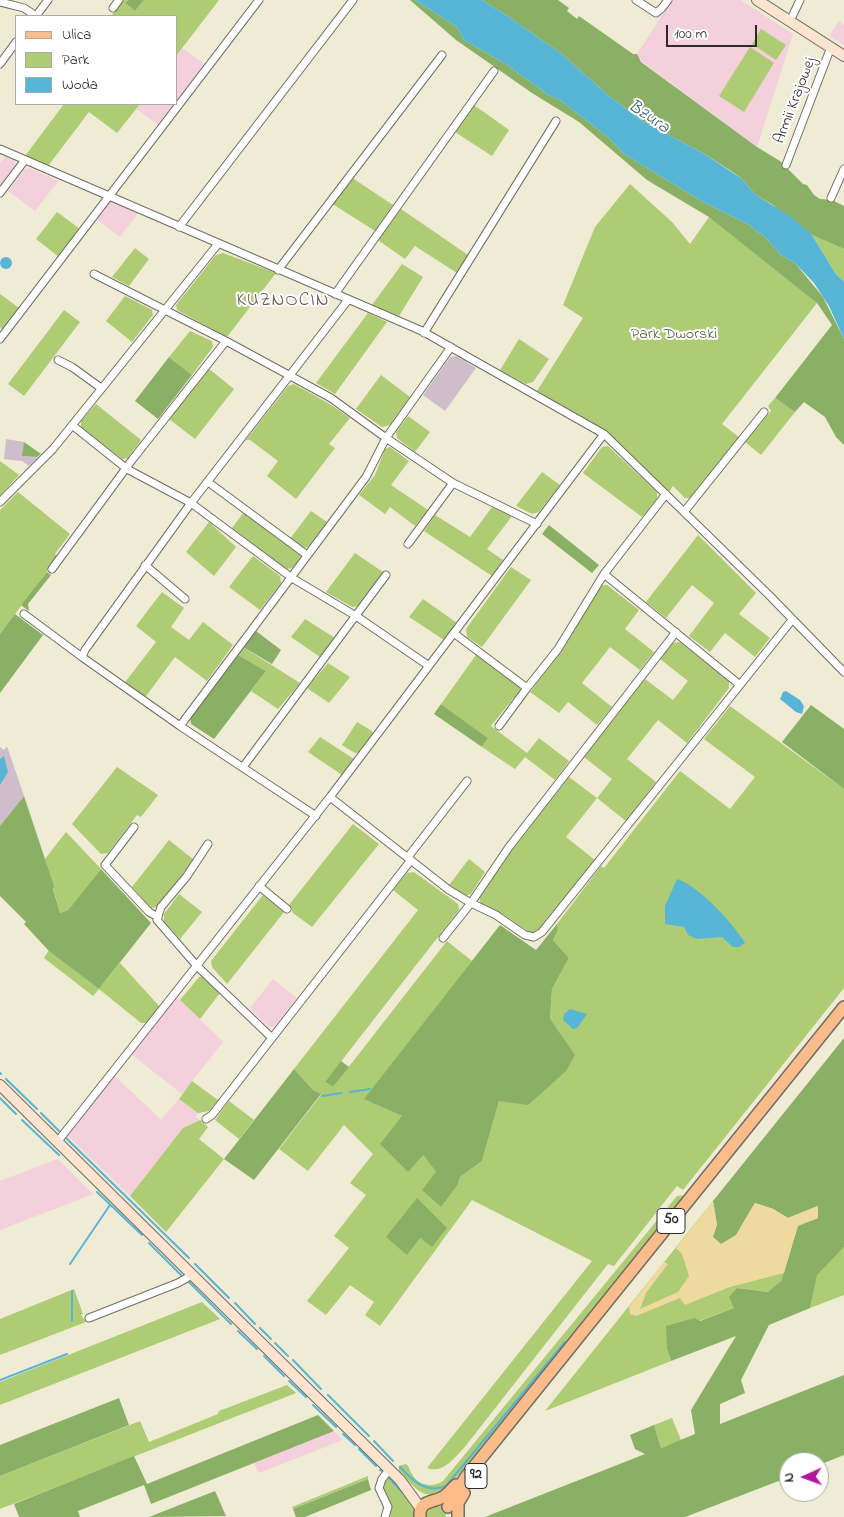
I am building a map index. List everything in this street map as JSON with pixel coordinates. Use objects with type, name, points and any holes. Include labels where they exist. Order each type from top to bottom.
[{"type":"main road","name":"50","points":[[434,1500],[449,1512],[465,1478],[844,1007]]},
{"type":"main road","name":"92","points":[[458,1517],[460,1500],[493,1450],[498,1436]]},
{"type":"main road","name":"50","points":[[420,1513],[434,1500],[465,1478]]},
{"type":"street","points":[[37,15],[48,0]]},
{"type":"street","points":[[113,8],[119,0]]},
{"type":"street","points":[[0,339],[260,0]]},
{"type":"street","points":[[179,227],[353,0]]},
{"type":"street","points":[[636,0],[658,16],[668,0]]},
{"type":"street","points":[[757,0],[844,56]]},
{"type":"street","points":[[790,21],[800,0]]},
{"type":"street","points":[[0,2],[24,8],[34,15]]},
{"type":"street","points":[[0,64],[15,43]]},
{"type":"street","name":"Armii Krajowej","points":[[786,165],[831,47]]},
{"type":"street","points":[[278,270],[442,55]]},
{"type":"street","points":[[335,294],[494,71]]},
{"type":"street","points":[[424,333],[556,121]]},
{"type":"street","points":[[0,149],[424,333],[604,434],[844,672]]},
{"type":"street","points":[[0,193],[25,160]]},
{"type":"street","points":[[831,198],[844,169]]},
{"type":"street","points":[[0,502],[44,459],[72,426],[218,244]]},
{"type":"street","points":[[94,274],[226,341],[332,398],[386,438],[453,483],[537,524]]},
{"type":"street","points":[[82,657],[84,650],[191,503],[348,300]]},
{"type":"street","points":[[52,569],[218,348],[226,341]]},
{"type":"street","points":[[180,726],[366,477],[386,438],[451,347]]},
{"type":"street","points":[[58,360],[101,388]]},
{"type":"street","points":[[684,512],[764,412]]},
{"type":"street","points":[[72,426],[127,469],[191,503],[292,578],[356,616],[428,666]]},
{"type":"street","points":[[58,1141],[316,816],[604,434]]},
{"type":"street","points":[[208,482],[307,555]]},
{"type":"street","points":[[408,544],[453,483]]},
{"type":"street","points":[[499,726],[558,649],[604,574],[666,494]]},
{"type":"street","points":[[146,565],[185,599]]},
{"type":"street","points":[[604,574],[740,685]]},
{"type":"street","points":[[243,767],[386,575]]},
{"type":"street","points":[[24,614],[180,726],[316,816]]},
{"type":"street","points":[[330,797],[449,890],[496,915],[525,935],[534,937],[542,932],[792,620]]},
{"type":"street","points":[[443,938],[471,903],[508,847],[676,632]]},
{"type":"street","points":[[455,634],[527,688]]},
{"type":"street","points":[[206,1119],[212,1115],[272,1038],[467,781]]},
{"type":"street","points":[[134,827],[105,865],[149,912],[158,917],[163,929],[197,966],[272,1038]]},
{"type":"street","points":[[158,917],[161,907],[187,876],[208,844]]},
{"type":"street","points":[[259,886],[287,908]]},
{"type":"street","points":[[0,1085],[389,1470],[400,1480],[434,1500]]},
{"type":"street","points":[[89,1318],[178,1283],[192,1275]]},
{"type":"street","points":[[385,1517],[388,1507],[379,1488],[382,1479],[389,1470]]},
{"type":"street","points":[[400,1480],[420,1513]]},
{"type":"shaded area","points":[[672,0],[741,0],[793,34],[757,147],[640,60],[637,54]]},
{"type":"shaded area","points":[[839,21],[844,25],[844,45],[829,36]]},
{"type":"shaded area","points":[[182,48],[206,65],[178,100],[178,53]]},
{"type":"shaded area","points":[[139,105],[174,105],[159,125],[136,109]]},
{"type":"shaded area","points":[[5,157],[15,161],[15,166],[0,186],[0,163]]},
{"type":"shaded area","points":[[29,168],[58,181],[35,211],[8,191],[24,170]]},
{"type":"shaded area","points":[[110,201],[138,213],[120,237],[97,219]]},
{"type":"shaded area","points":[[457,356],[476,368],[445,411],[423,395],[450,357]]},
{"type":"shaded area","points":[[6,439],[24,442],[23,456],[42,458],[35,460],[29,466],[22,461],[4,459]]},
{"type":"shaded area","points":[[7,746],[24,796],[0,826],[0,747],[4,750]]},
{"type":"shaded area","points":[[273,979],[297,998],[275,1027],[269,1027],[250,1008]]},
{"type":"shaded area","points":[[176,996],[223,1042],[182,1094],[131,1054]]},
{"type":"shaded area","points":[[114,1075],[161,1120],[179,1099],[198,1113],[196,1117],[200,1120],[183,1128],[130,1196],[67,1135]]},
{"type":"shaded area","points":[[58,1159],[93,1194],[0,1230],[0,1181]]},
{"type":"shaded area","points":[[334,1431],[343,1440],[259,1473],[254,1463]]},
{"type":"green space","points":[[123,0],[128,0],[125,3],[135,11],[144,0],[219,0],[178,53],[178,15],[112,15]]},
{"type":"green space","points":[[128,0],[144,0],[135,11],[125,3]]},
{"type":"green space","points":[[410,0],[415,0],[457,27],[464,40],[507,65],[550,96],[560,100],[609,138],[624,154],[703,202],[749,225],[766,238],[781,255],[795,263],[823,297],[844,339],[844,445],[836,437],[825,417],[804,402],[795,412],[775,398],[832,325],[817,303],[709,217],[647,180],[579,122],[532,93],[456,40]]},
{"type":"green space","points":[[482,0],[558,0],[569,8],[567,11],[577,19],[579,16],[633,54],[637,54],[641,62],[757,147],[780,161],[803,184],[807,185],[814,195],[820,199],[832,200],[844,206],[844,249],[812,235],[773,205],[756,195],[742,179],[703,153],[644,122],[609,96],[562,54]]},
{"type":"green space","points":[[761,29],[786,45],[776,60],[752,44]]},
{"type":"green space","points":[[750,47],[774,63],[744,112],[719,96]]},
{"type":"green space","points":[[63,105],[139,105],[117,133],[89,112],[48,166],[25,156]]},
{"type":"green space","points":[[474,105],[509,130],[492,156],[455,132]]},
{"type":"green space","points":[[351,177],[393,205],[375,231],[331,203]]},
{"type":"green space","name":"Park Dworski","points":[[630,184],[672,222],[690,244],[709,217],[757,247],[817,303],[722,424],[739,437],[691,498],[685,498],[673,486],[669,492],[609,433],[537,391],[583,318],[563,305],[595,227]]},
{"type":"green space","points":[[401,209],[468,255],[457,273],[415,246],[405,259],[378,240]]},
{"type":"green space","points":[[57,212],[80,229],[59,257],[36,239]]},
{"type":"green space","points":[[812,235],[844,249],[844,282],[835,273]]},
{"type":"green space","points":[[135,248],[149,259],[129,286],[112,277]]},
{"type":"green space","points":[[223,253],[276,273],[227,337],[177,310],[176,305],[216,255]]},
{"type":"green space","points":[[402,264],[423,277],[399,316],[372,305]]},
{"type":"green space","points":[[0,294],[19,308],[3,330],[0,327]]},
{"type":"green space","points":[[125,296],[152,310],[153,315],[132,342],[106,321]]},
{"type":"green space","points":[[64,310],[80,322],[24,396],[8,384]]},
{"type":"green space","points":[[368,313],[387,322],[335,394],[316,383]]},
{"type":"green space","points":[[190,331],[212,341],[213,347],[192,375],[169,357]]},
{"type":"green space","points":[[519,339],[549,359],[533,382],[526,384],[500,370]]},
{"type":"green space","points":[[169,357],[192,375],[158,419],[135,401]]},
{"type":"green space","points":[[208,368],[234,389],[195,439],[169,419]]},
{"type":"green space","points":[[381,375],[410,397],[390,425],[382,427],[356,409]]},
{"type":"green space","points":[[294,384],[350,418],[329,444],[335,448],[296,499],[267,476],[278,461],[250,440],[246,440],[288,386]]},
{"type":"green space","points":[[775,398],[795,412],[761,455],[745,442],[771,411],[768,406]]},
{"type":"green space","points":[[96,404],[141,440],[128,458],[122,459],[81,427],[81,421]]},
{"type":"green space","points":[[408,416],[430,432],[415,452],[397,438],[396,432]]},
{"type":"green space","points":[[24,442],[41,454],[37,457],[22,456]]},
{"type":"green space","points":[[608,446],[657,492],[657,499],[642,517],[583,473],[602,447]]},
{"type":"green space","points":[[390,447],[409,461],[391,485],[428,510],[415,526],[390,507],[385,514],[359,495],[375,475],[385,449]]},
{"type":"green space","points":[[0,461],[19,475],[0,496]]},
{"type":"green space","points":[[542,472],[560,485],[539,512],[532,514],[516,506]]},
{"type":"green space","points":[[18,492],[70,534],[55,554],[58,557],[0,634],[0,510]]},
{"type":"green space","points":[[492,507],[512,516],[487,549],[503,560],[492,576],[424,531],[435,515],[470,537]]},
{"type":"green space","points":[[311,511],[327,522],[308,547],[302,548],[289,540]]},
{"type":"green space","points":[[244,512],[301,556],[293,568],[286,569],[232,528]]},
{"type":"green space","points":[[209,522],[236,547],[214,576],[186,552]]},
{"type":"green space","points":[[549,525],[599,565],[592,573],[542,534]]},
{"type":"green space","points":[[698,535],[756,593],[739,614],[770,638],[755,657],[725,633],[710,652],[689,636],[714,603],[692,585],[666,618],[646,602]]},
{"type":"green space","points":[[355,553],[383,572],[359,606],[352,607],[326,592]]},
{"type":"green space","points":[[253,556],[280,576],[281,583],[260,610],[229,587]]},
{"type":"green space","points":[[511,567],[531,580],[482,647],[467,637],[466,629]]},
{"type":"green space","points":[[47,572],[51,575],[28,604],[29,611],[21,605]]},
{"type":"green space","points":[[601,585],[607,585],[639,610],[625,629],[654,652],[640,670],[610,647],[582,683],[612,707],[597,725],[568,702],[559,713],[530,692],[564,648]]},
{"type":"green space","points":[[162,592],[184,608],[171,627],[189,640],[203,622],[233,645],[207,681],[175,657],[144,699],[123,685],[156,642],[136,626]]},
{"type":"green space","points":[[423,599],[457,623],[444,640],[409,617]]},
{"type":"green space","points":[[15,614],[43,635],[0,693],[0,634]]},
{"type":"green space","points":[[305,619],[335,638],[320,657],[291,637]]},
{"type":"green space","points":[[256,631],[281,650],[272,664],[243,647]]},
{"type":"green space","points":[[680,642],[729,681],[729,688],[687,743],[658,720],[627,759],[656,782],[626,821],[597,798],[612,779],[584,757],[645,679],[673,700],[688,681],[660,659],[673,643]]},
{"type":"green space","points":[[243,647],[300,683],[278,709],[251,691],[266,671],[238,655]]},
{"type":"green space","points":[[238,655],[266,671],[214,739],[191,724],[190,718]]},
{"type":"green space","points":[[476,655],[520,686],[520,690],[491,726],[527,753],[539,738],[569,761],[555,780],[525,757],[515,769],[482,747],[488,738],[441,704]]},
{"type":"green space","points":[[328,663],[350,677],[329,703],[307,688]]},
{"type":"green space","points":[[441,704],[488,738],[482,747],[434,714]]},
{"type":"green space","points":[[811,705],[844,729],[844,789],[782,742]]},
{"type":"green space","points":[[730,706],[844,789],[844,988],[683,1190],[677,1186],[614,1266],[608,1264],[464,1448],[452,1461],[443,1467],[438,1469],[427,1468],[592,1261],[472,1200],[380,1326],[365,1315],[374,1302],[350,1285],[326,1315],[307,1301],[349,1248],[334,1236],[366,1195],[350,1183],[373,1154],[344,1125],[308,1171],[279,1149],[321,1095],[313,1090],[294,1069],[418,910],[393,890],[407,873],[414,872],[458,904],[459,910],[325,1082],[333,1087],[447,941],[472,961],[365,1099],[402,1116],[423,1155],[436,1172],[458,1184],[460,1177],[482,1161],[499,1101],[550,1019],[552,989],[569,958],[553,940],[558,930],[557,924],[601,866],[604,868],[680,771],[730,809],[755,777],[704,739]],"holes":[[[446,1228],[432,1246],[420,1238]]]},
{"type":"green space","points":[[357,722],[372,731],[373,735],[360,752],[355,753],[342,745]]},
{"type":"green space","points":[[320,737],[354,759],[342,775],[308,752]]},
{"type":"green space","points":[[117,767],[158,795],[141,817],[137,815],[108,853],[101,854],[72,824]]},
{"type":"green space","points":[[569,777],[597,798],[566,837],[595,860],[538,933],[532,934],[506,916],[481,904],[479,898],[506,858]]},
{"type":"green space","points":[[24,796],[54,886],[53,889],[60,913],[68,910],[101,869],[151,923],[99,989],[49,951],[24,924],[26,922],[0,896],[0,826]]},
{"type":"green space","points":[[353,824],[379,844],[312,927],[293,913],[289,905]]},
{"type":"green space","points":[[66,832],[101,869],[68,910],[60,913],[45,859]]},
{"type":"green space","points":[[169,840],[194,860],[158,907],[151,908],[132,887]]},
{"type":"green space","points":[[469,859],[485,872],[471,894],[464,896],[449,885]]},
{"type":"green space","points":[[179,894],[202,912],[180,939],[164,921],[164,914]]},
{"type":"green space","points":[[263,895],[284,912],[227,984],[212,967],[211,961]]},
{"type":"green space","points":[[557,924],[558,930],[553,940],[569,958],[552,989],[550,1019],[575,1055],[566,1071],[528,1105],[499,1101],[482,1161],[460,1177],[458,1184],[441,1207],[422,1190],[436,1172],[423,1155],[408,1172],[380,1144],[402,1116],[364,1099],[500,925],[536,950]]},
{"type":"green space","points":[[49,950],[99,989],[93,996],[44,958]]},
{"type":"green space","points":[[120,963],[160,1007],[148,1023],[141,1023],[99,989]]},
{"type":"green space","points":[[205,976],[220,993],[200,1019],[180,1000],[199,977]]},
{"type":"green space","points":[[844,1038],[844,1247],[817,1275],[810,1308],[769,1325],[741,1380],[745,1393],[720,1404],[720,1424],[844,1375],[844,1455],[829,1461],[829,1452],[779,1452],[779,1481],[685,1517],[485,1517],[645,1454],[635,1449],[630,1435],[654,1425],[661,1448],[695,1434],[691,1410],[736,1336],[671,1361],[667,1349],[666,1326],[695,1318],[700,1321],[734,1308],[729,1297],[737,1288],[768,1292],[781,1281],[798,1225],[818,1218],[818,1206],[788,1218],[773,1209],[755,1203],[736,1235],[721,1244],[712,1237],[717,1225],[713,1201]]},
{"type":"green space","points":[[341,1061],[349,1067],[333,1087],[325,1082]]},
{"type":"green space","points":[[294,1069],[313,1090],[321,1094],[254,1180],[224,1159]]},
{"type":"green space","points":[[192,1081],[218,1100],[209,1111],[198,1113],[179,1099]]},
{"type":"green space","points":[[229,1101],[254,1120],[239,1139],[215,1120]]},
{"type":"green space","points":[[200,1120],[208,1127],[199,1139],[224,1159],[166,1232],[130,1196],[183,1128]]},
{"type":"green space","points":[[686,1195],[447,1489],[439,1493],[426,1494],[415,1488],[399,1471],[399,1466],[406,1464],[415,1478],[426,1485],[435,1485],[443,1481],[677,1196]]},
{"type":"green space","points":[[417,1198],[447,1228],[432,1247],[420,1238],[407,1255],[386,1237]]},
{"type":"green space","points":[[713,1201],[717,1225],[798,1226],[781,1281],[769,1292],[737,1288],[734,1308],[699,1321],[667,1349],[671,1361],[545,1411]]},
{"type":"green space","points":[[844,1247],[844,1295],[810,1308],[816,1275]]},
{"type":"green space","points":[[74,1289],[83,1314],[81,1315],[86,1322],[0,1355],[0,1319]]},
{"type":"green space","points":[[202,1302],[220,1319],[0,1405],[0,1382]]},
{"type":"green space","points":[[287,1385],[296,1393],[0,1509],[0,1476],[140,1421],[149,1442],[218,1414],[219,1411]]},
{"type":"green space","points":[[119,1398],[129,1425],[0,1476],[0,1445]]},
{"type":"green space","points":[[318,1415],[334,1431],[151,1504],[144,1485],[78,1511],[80,1517],[19,1517],[14,1504],[134,1456],[147,1484]]},
{"type":"green space","points":[[672,1418],[681,1440],[661,1448],[654,1425]]},
{"type":"green space","points":[[368,1476],[368,1479],[293,1509],[292,1507]]},
{"type":"green space","points":[[387,1478],[401,1488],[415,1504],[416,1517],[390,1517],[392,1506],[382,1486]]},
{"type":"green space","points":[[368,1479],[371,1490],[305,1517],[296,1517],[293,1509]]},
{"type":"green space","points":[[215,1491],[226,1516],[149,1517]]},
{"type":"green space","points":[[437,1503],[445,1509],[446,1517],[424,1517],[425,1509]]},
{"type":"sand","points":[[713,1201],[717,1225],[713,1237],[721,1244],[736,1235],[755,1203],[773,1209],[788,1218],[818,1206],[818,1218],[798,1226],[784,1273],[730,1287],[685,1305],[680,1298],[636,1316],[630,1314],[629,1307],[664,1262],[668,1264],[646,1293],[640,1309],[678,1292],[689,1276],[682,1254],[676,1248]]},
{"type":"water","points":[[415,0],[482,0],[562,54],[609,96],[644,122],[703,153],[742,179],[756,195],[790,216],[812,235],[835,273],[844,282],[844,339],[829,306],[814,283],[795,263],[781,255],[766,238],[749,225],[703,202],[624,154],[609,138],[560,100],[550,96],[507,65],[464,40],[457,27]]},
{"type":"water","points":[[4,257],[8,257],[12,263],[8,269],[4,269],[0,265],[0,261]]},
{"type":"water","points":[[786,691],[800,700],[804,706],[802,714],[796,712],[780,699],[783,692]]},
{"type":"water","points":[[4,756],[8,772],[0,785],[0,759]]},
{"type":"water","points":[[677,879],[695,889],[715,906],[745,943],[739,947],[733,947],[722,937],[697,939],[688,935],[684,927],[665,924],[665,906]]},
{"type":"water","points":[[570,1009],[587,1014],[577,1028],[573,1029],[563,1020],[564,1014]]},
{"type":"waterway","points":[[6,1079],[37,1109]]},
{"type":"waterway","points":[[350,1092],[370,1089]]},
{"type":"waterway","points":[[322,1096],[342,1093]]},
{"type":"waterway","points":[[0,1098],[16,1114]]},
{"type":"waterway","points":[[41,1113],[59,1131]]},
{"type":"waterway","points":[[22,1120],[59,1155]]},
{"type":"waterway","points":[[66,1138],[189,1258]]},
{"type":"waterway","points":[[97,1192],[142,1235]]},
{"type":"waterway","points":[[70,1264],[110,1205]]},
{"type":"waterway","points":[[149,1243],[181,1275]]},
{"type":"waterway","points":[[195,1264],[229,1298]]},
{"type":"waterway","points":[[189,1282],[231,1324]]},
{"type":"waterway","points":[[72,1291],[72,1321]]},
{"type":"waterway","points":[[235,1303],[255,1324]]},
{"type":"waterway","points":[[260,1328],[271,1339]]},
{"type":"waterway","points":[[238,1331],[257,1349]]},
{"type":"waterway","points":[[400,1467],[420,1485],[432,1488],[446,1486],[565,1342]]},
{"type":"waterway","points":[[275,1343],[288,1356]]},
{"type":"waterway","points":[[0,1380],[67,1354]]},
{"type":"waterway","points":[[264,1356],[284,1376]]},
{"type":"waterway","points":[[293,1360],[321,1389]]},
{"type":"waterway","points":[[289,1381],[306,1397]]},
{"type":"waterway","points":[[328,1395],[369,1436]]},
{"type":"waterway","points":[[313,1405],[336,1427]]},
{"type":"waterway","points":[[343,1434],[355,1445]]},
{"type":"waterway","points":[[374,1441],[393,1461]]},
{"type":"waterway","points":[[359,1449],[376,1466]]},
{"type":"waterway","points":[[389,1478],[403,1493]]},
{"type":"waterway","points":[[414,1517],[415,1511]]},
{"type":"district","name":"KUZNOCIN","points":[[283,302]]},
{"type":"water label","name":"Bzura","points":[[648,118]]}]
